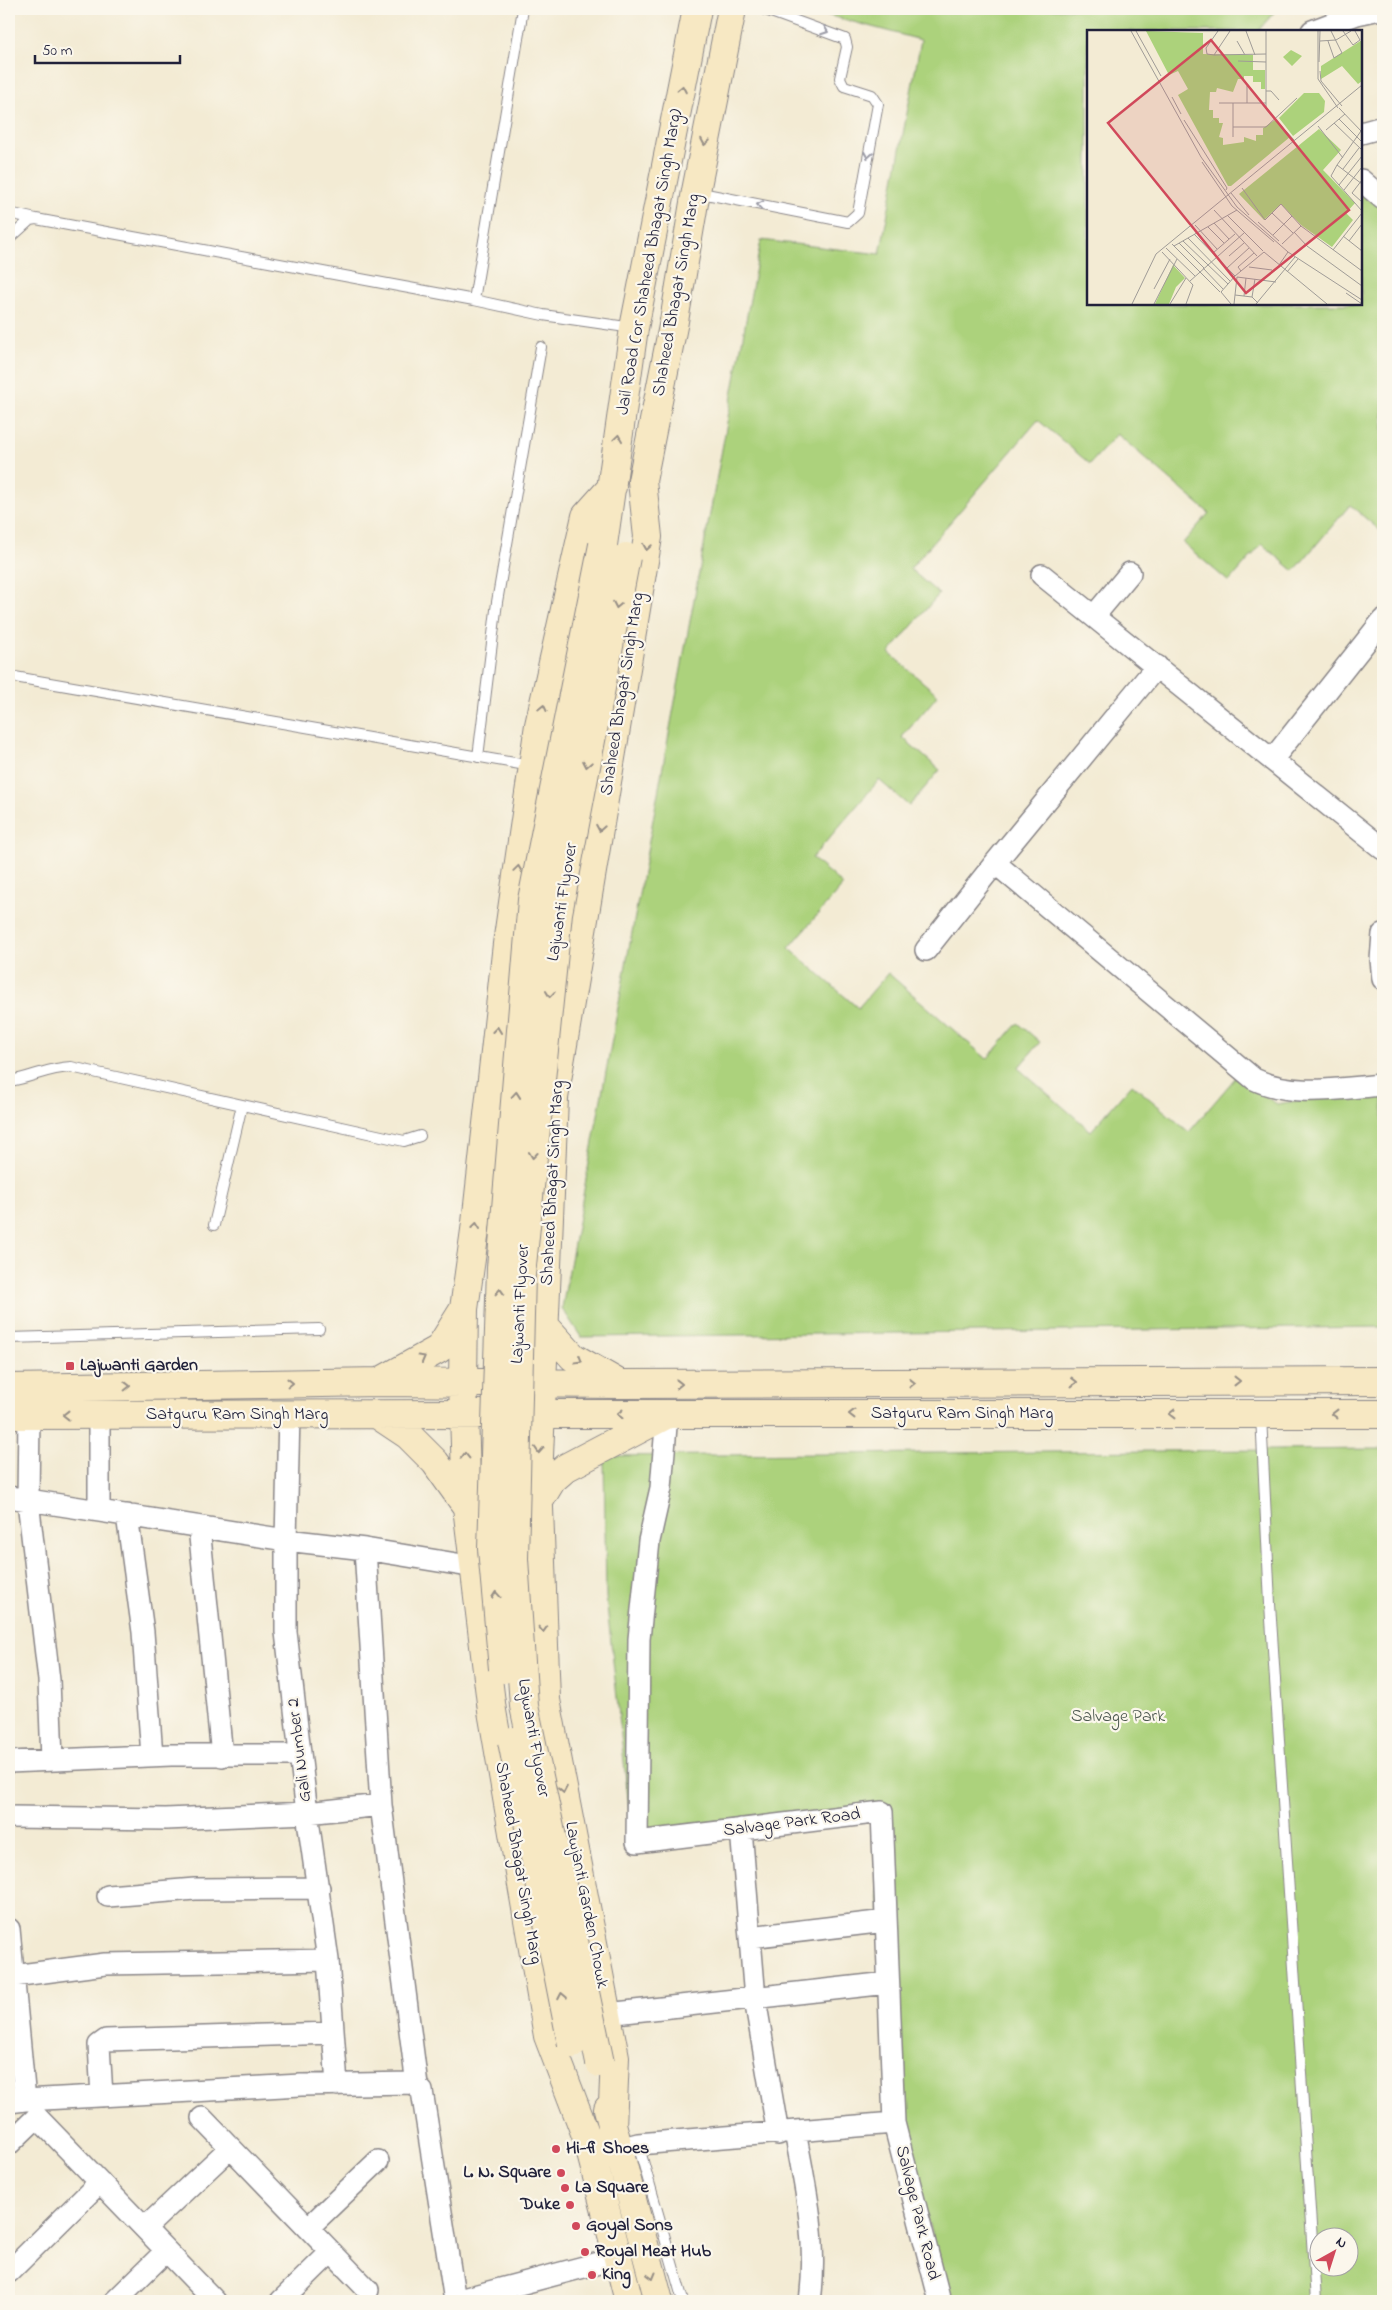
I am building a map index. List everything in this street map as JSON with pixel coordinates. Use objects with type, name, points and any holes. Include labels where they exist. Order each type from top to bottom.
[{"type":"main road","name":"Jail Road (or Shaheed Bhagat Singh Marg)","points":[[615,551],[612,487],[634,328],[698,9]]},
{"type":"main road","name":"Shaheed Bhagat Singh Marg","points":[[543,1384],[554,1098],[648,537],[642,481],[732,9]]},
{"type":"main road","name":"Lajwanti Flyover","points":[[587,2138],[572,2044],[506,1708],[492,1549],[501,1268],[532,900],[615,551],[642,481]]},
{"type":"main road","points":[[541,1414],[464,1414],[464,1309],[478,1213],[507,944],[539,725],[586,516],[612,487]]},
{"type":"main road","name":"Lajwanti Flyover","points":[[615,551],[558,913],[520,1276],[514,1559],[524,1706],[600,2063],[623,2140]]},
{"type":"main road","points":[[464,1309],[478,1332],[532,1341],[546,1326],[573,1356],[621,1384]]},
{"type":"main road","points":[[380,1382],[439,1349],[464,1309]]},
{"type":"main road","name":"Satguru Ram Singh Marg","points":[[543,1384],[1383,1381]]},
{"type":"main road","name":"Satguru Ram Singh Marg","points":[[9,1388],[380,1382],[463,1383]]},
{"type":"main road","points":[[463,1383],[543,1384]]},
{"type":"main road","name":"Lawjanti Garden Chowk","points":[[543,1384],[538,1503],[546,1700],[615,2056],[623,2140]]},
{"type":"main road","name":"Shaheed Bhagat Singh Marg","points":[[464,1414],[466,1508],[492,1711],[548,2036],[587,2138],[629,2301]]},
{"type":"main road","name":"Satguru Ram Singh Marg","points":[[19,1415],[464,1414]]},
{"type":"main road","name":"Satguru Ram Singh Marg","points":[[541,1414],[1383,1414]]},
{"type":"main road","points":[[538,1503],[552,1480],[566,1467],[667,1414]]},
{"type":"main road","points":[[378,1415],[408,1435],[435,1462],[466,1508]]},
{"type":"main road","points":[[492,1711],[500,1692],[529,1688],[546,1700]]},
{"type":"main road","points":[[623,2140],[659,2301]]},
{"type":"street","points":[[1315,30],[1357,14],[1380,9]]},
{"type":"street","points":[[1362,133],[1383,127]]},
{"type":"street","points":[[1362,181],[1383,198]]},
{"type":"street","points":[[1094,616],[1130,573]]},
{"type":"street","points":[[1042,575],[1383,849]]},
{"type":"street","points":[[1272,760],[1383,620]]},
{"type":"street","points":[[926,950],[1157,666]]},
{"type":"street","points":[[995,863],[1254,1079],[1269,1086],[1301,1090],[1383,1085]]},
{"type":"street","points":[[1383,934],[1381,960],[1383,979]]},
{"type":"street","name":"Salvage Park Road","points":[[667,1414],[661,1488],[649,1541],[639,1639],[637,1842],[882,1812],[894,2122],[940,2301]]},
{"type":"street","points":[[19,1415],[19,1499],[49,1680],[52,1760]]},
{"type":"street","points":[[99,1415],[99,1511]]},
{"type":"street","name":"Gali Number 2","points":[[289,1415],[286,1632],[307,1813],[320,1888],[328,1960],[337,2084]]},
{"type":"street","points":[[19,1499],[286,1540],[365,1549],[475,1567]]},
{"type":"street","points":[[127,1515],[143,1632],[152,1756]]},
{"type":"street","points":[[199,1527],[222,1756]]},
{"type":"street","points":[[365,1549],[381,1804],[417,2085]]},
{"type":"street","points":[[9,1762],[152,1756],[300,1756]]},
{"type":"street","points":[[9,1817],[166,1819],[307,1813],[381,1804]]},
{"type":"street","points":[[741,1830],[755,1999],[787,2133],[809,2206],[814,2271],[810,2301]]},
{"type":"street","points":[[108,1896],[195,1889],[320,1888]]},
{"type":"street","points":[[750,1937],[886,1921]]},
{"type":"street","points":[[9,1929],[13,1976],[17,2101],[301,2084],[412,2083],[417,2085],[422,2091],[455,2301],[618,2258]]},
{"type":"street","points":[[13,1976],[105,1964],[328,1960]]},
{"type":"street","points":[[607,2014],[888,1984]]},
{"type":"street","points":[[102,2096],[99,2045],[106,2040],[333,2033]]},
{"type":"street","points":[[9,2144],[37,2117],[215,2301]]},
{"type":"street","points":[[202,2118],[368,2290]]},
{"type":"street","points":[[623,2140],[787,2133],[894,2122]]},
{"type":"street","points":[[145,2228],[230,2148]]},
{"type":"street","points":[[308,2228],[378,2161]]},
{"type":"street","points":[[9,2272],[100,2182]]},
{"type":"street","points":[[115,2301],[166,2251]]},
{"type":"street","points":[[281,2301],[331,2252]]},
{"type":"lane","points":[[474,300],[523,9]]},
{"type":"lane","points":[[696,191],[848,222],[858,213],[878,104],[872,95],[844,86],[840,78],[847,47],[845,38],[763,9]]},
{"type":"lane","points":[[9,213],[474,300],[544,315],[634,328]]},
{"type":"lane","points":[[9,239],[30,220],[36,219]]},
{"type":"lane","points":[[478,757],[497,602],[541,347]]},
{"type":"lane","points":[[9,676],[533,766]]},
{"type":"lane","points":[[9,1081],[23,1079],[54,1068],[71,1068],[404,1141],[420,1136]]},
{"type":"lane","points":[[214,1224],[242,1104]]},
{"type":"lane","points":[[9,1338],[318,1329]]},
{"type":"lane","points":[[1261,1414],[1270,1604],[1316,2301]]},
{"type":"lane","points":[[623,2140],[683,2301]]},
{"type":"green space","points":[[812,9],[1277,9],[1259,30],[1087,30],[1087,305],[1362,305],[1362,174],[1383,192],[1383,533],[1350,505],[1294,571],[1262,544],[1229,582],[1183,543],[1209,513],[1117,434],[1090,464],[1038,420],[910,569],[939,594],[889,653],[938,695],[902,737],[940,770],[909,806],[879,780],[812,858],[843,885],[789,948],[858,1008],[888,973],[987,1059],[1018,1023],[1040,1042],[1018,1068],[1091,1131],[1132,1084],[1189,1132],[1236,1077],[1277,1104],[1383,1087],[1383,1327],[581,1337],[562,1308],[761,240],[880,254],[921,40],[812,11]]},
{"type":"green space","name":"Salvage Park","points":[[1383,1449],[1383,2301],[951,2301],[898,2121],[871,1813],[632,1835],[606,1597],[604,1456]]},
{"type":"place","name":"Lajwanti Garden","points":[[70,1366]]},
{"type":"place","name":"Hi-fi Shoes","points":[[556,2149]]},
{"type":"place","name":"L. N. Square","points":[[561,2173]]},
{"type":"place","name":"La Square","points":[[565,2188]]},
{"type":"place","name":"Duke","points":[[570,2205]]},
{"type":"place","name":"Goyal Sons","points":[[576,2226]]},
{"type":"place","name":"Royal Meat Hub","points":[[585,2252]]},
{"type":"place","name":"King","points":[[592,2275]]}]
